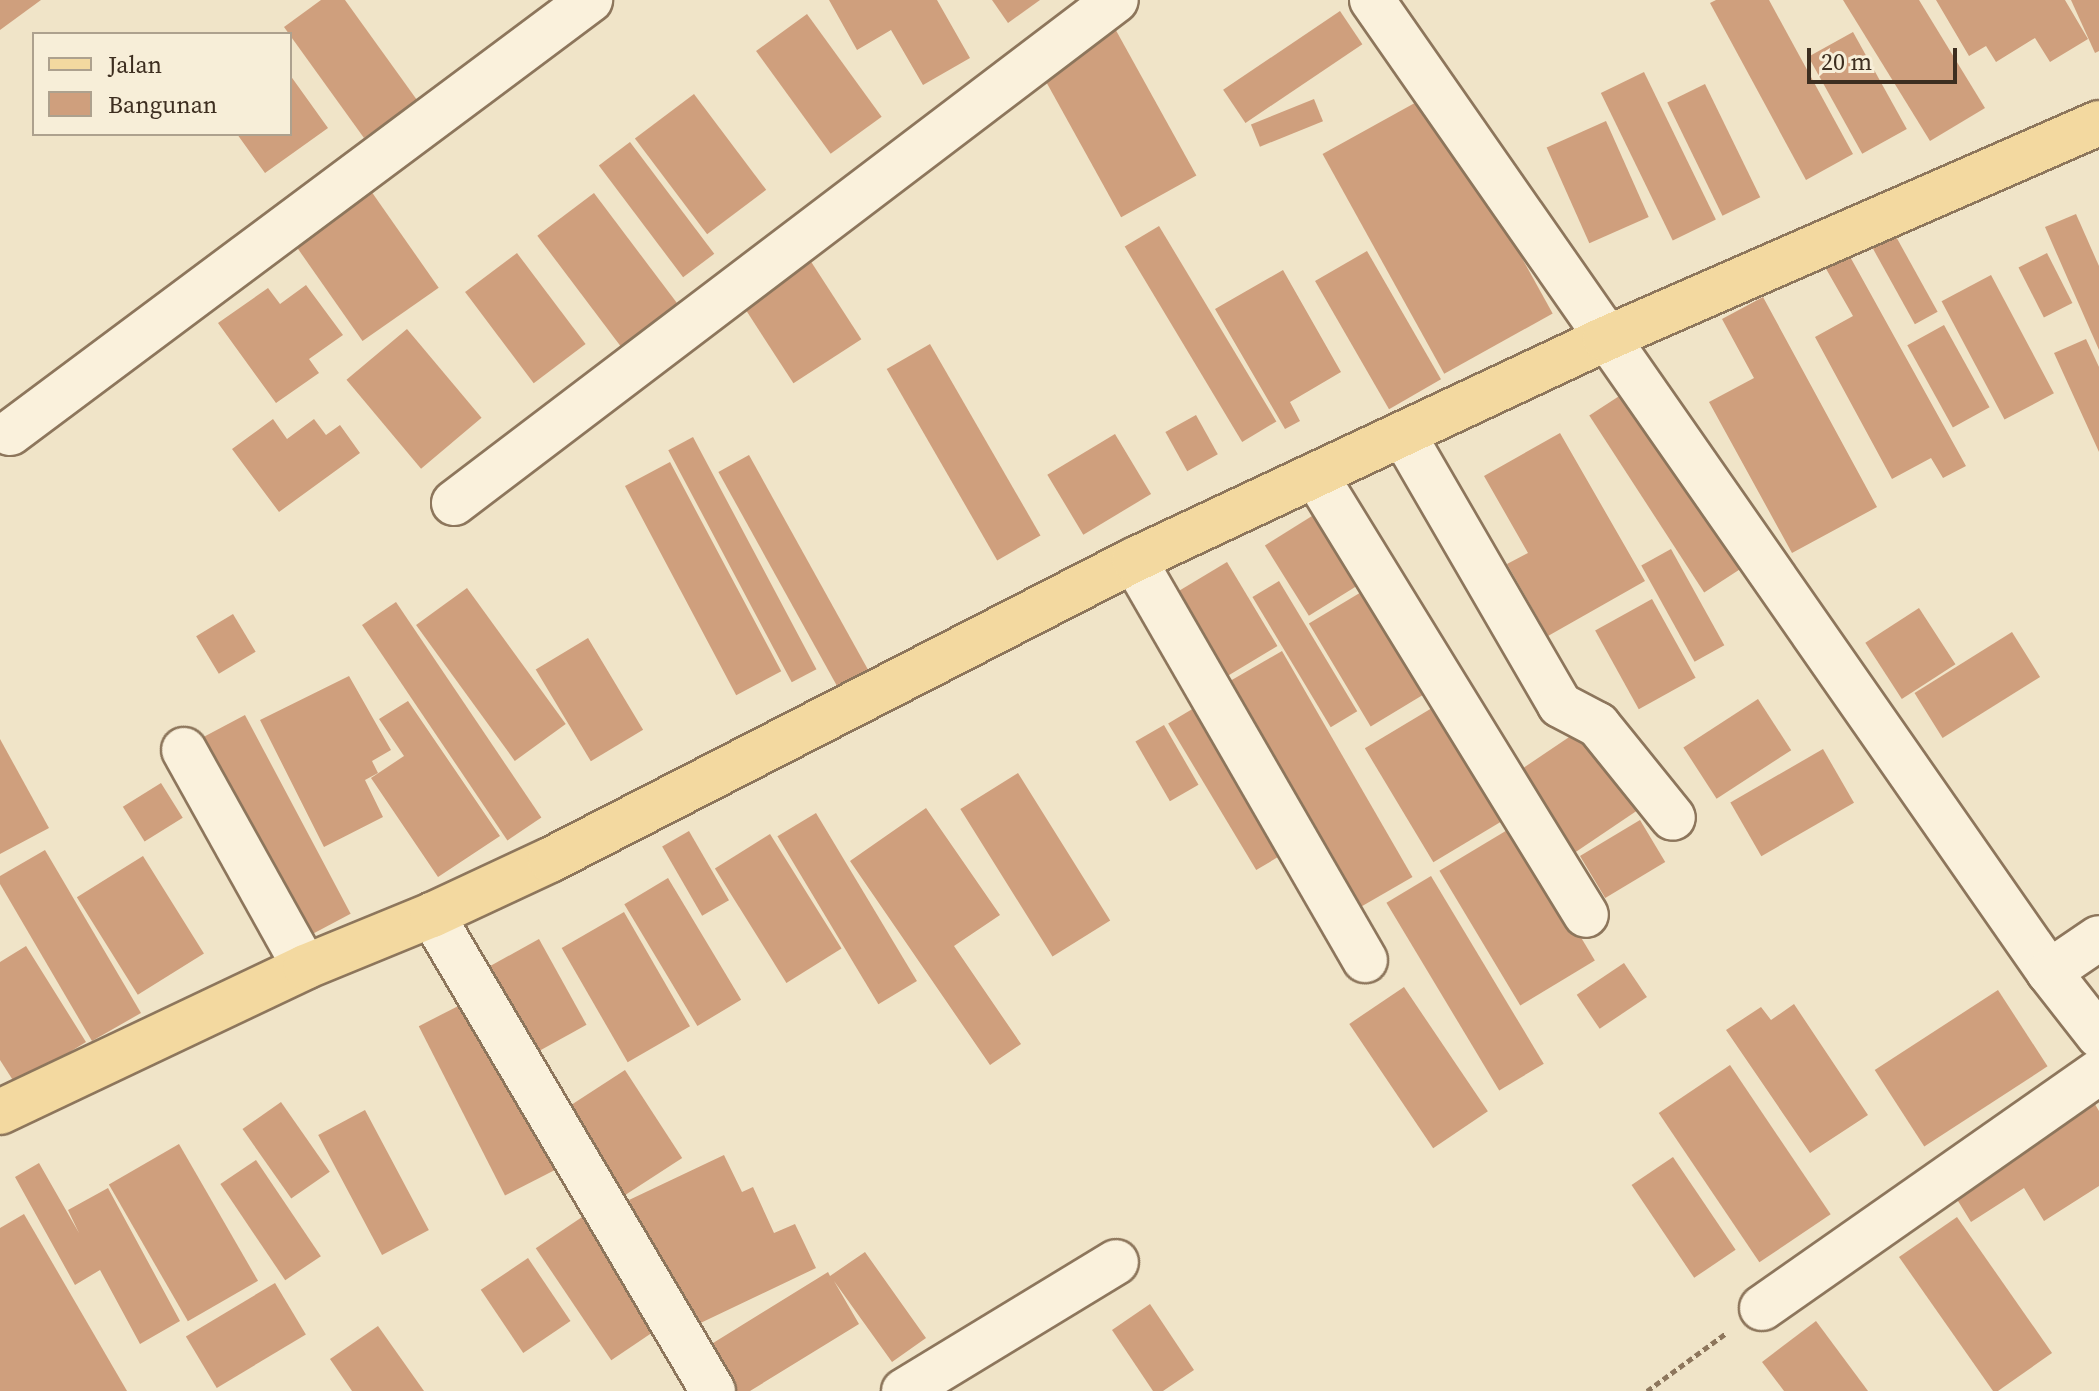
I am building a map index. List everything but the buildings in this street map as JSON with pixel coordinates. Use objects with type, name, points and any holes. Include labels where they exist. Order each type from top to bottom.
[{"type":"main road","points":[[0,1112],[305,967],[432,915],[687,791],[1134,560],[1605,339],[2099,123]]},
{"type":"street","points":[[10,433],[590,0]]},
{"type":"street","points":[[454,503],[1116,0]]},
{"type":"street","points":[[1372,0],[1605,339],[2049,972],[2099,1036]]},
{"type":"street","points":[[1403,434],[1560,705],[1598,725],[1673,818]]},
{"type":"street","points":[[1316,476],[1586,915]]},
{"type":"street","points":[[1134,560],[1365,960]]},
{"type":"street","points":[[184,750],[305,967]]},
{"type":"street","points":[[432,915],[713,1391]]},
{"type":"street","points":[[2049,972],[2099,938]]},
{"type":"street","points":[[1762,1308],[2099,1072]]},
{"type":"street","points":[[904,1391],[1116,1262]]},
{"type":"path","points":[[1647,1391],[1762,1308]]}]
